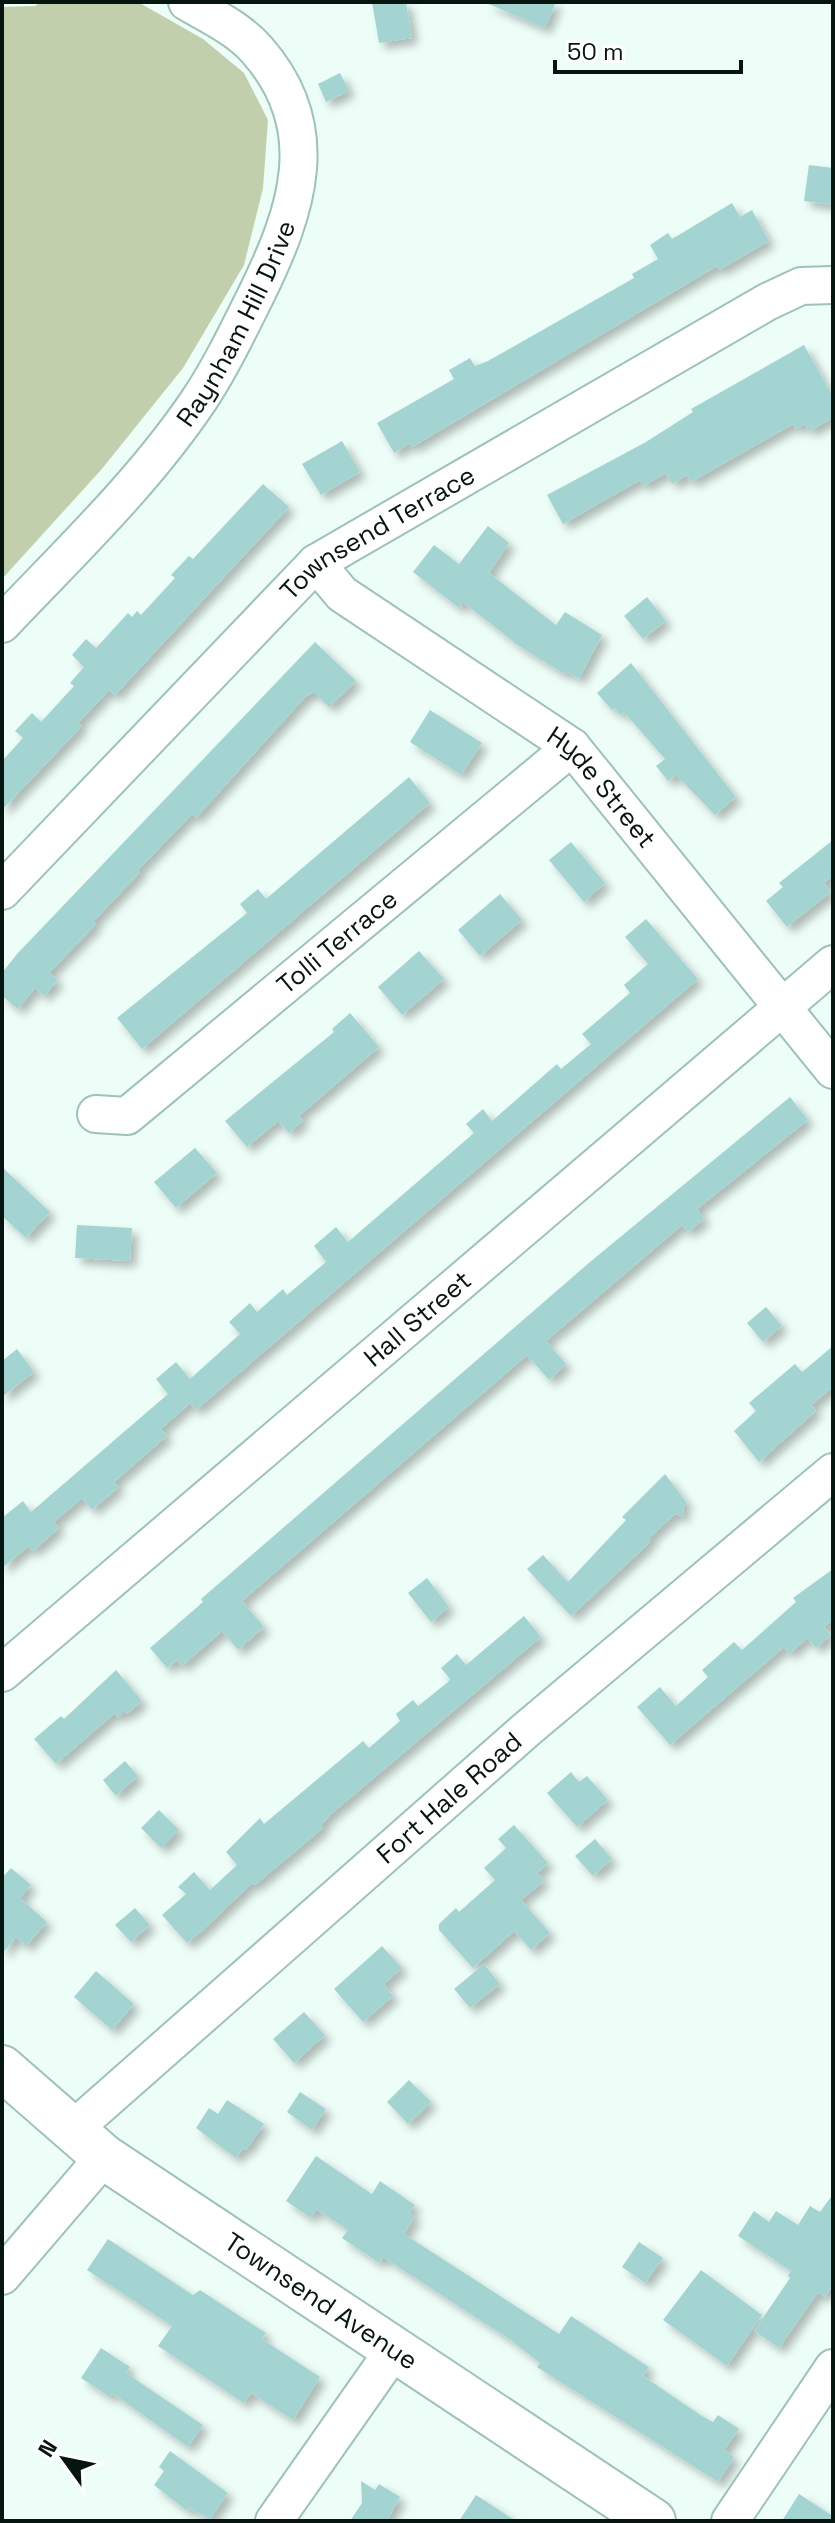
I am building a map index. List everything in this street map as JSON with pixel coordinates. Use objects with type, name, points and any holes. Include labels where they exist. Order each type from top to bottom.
[{"type":"main road","name":"Townsend Avenue","points":[[2,2068],[87,2144],[653,2521]]},
{"type":"street","name":"Raynham Hill Drive","points":[[2,624],[131,487],[199,400],[239,330],[283,236],[299,180],[300,143],[295,119],[279,82],[257,50],[230,27],[187,2]]},
{"type":"street","name":"Townsend Terrace","points":[[2,891],[316,563],[767,302],[801,286],[833,285]]},
{"type":"street","name":"Hyde Street","points":[[316,563],[342,594],[572,747],[833,1070]]},
{"type":"street","name":"Tolli Terrace","points":[[96,1114],[127,1116],[572,747]]},
{"type":"street","name":"Hall Street","points":[[2,1673],[833,964]]},
{"type":"street","name":"Fort Hale Road","points":[[2,2276],[87,2144],[515,1740],[833,1472]]},
{"type":"street","points":[[274,2521],[394,2350]]},
{"type":"street","points":[[730,2521],[833,2368]]},
{"type":"green space","points":[[41,2],[138,2],[203,39],[244,73],[268,120],[263,188],[244,265],[183,368],[101,470],[2,579],[2,7],[35,6]]},
{"type":"building","points":[[372,2],[406,2],[412,38],[379,43]]},
{"type":"building","points":[[484,2],[556,2],[545,28]]},
{"type":"building","points":[[340,73],[349,91],[326,102],[318,84]]},
{"type":"building","points":[[809,165],[833,168],[833,205],[804,201]]},
{"type":"building","points":[[732,203],[740,217],[752,210],[769,241],[719,270],[717,266],[412,447],[410,443],[394,453],[377,423],[454,379],[449,370],[470,358],[475,366],[488,361],[634,278],[632,274],[658,259],[650,245],[668,233],[672,239]]},
{"type":"building","points":[[804,345],[833,397],[833,418],[809,431],[805,424],[796,429],[793,424],[691,482],[687,475],[672,484],[666,473],[643,486],[640,480],[563,524],[547,495],[646,442],[693,412],[691,409]]},
{"type":"building","points":[[342,441],[360,472],[321,495],[302,464]]},
{"type":"building","points":[[263,484],[289,507],[115,695],[109,690],[78,723],[82,726],[2,810],[2,761],[23,738],[15,731],[32,713],[41,722],[74,686],[70,683],[84,667],[72,655],[86,639],[96,648],[128,613],[132,617],[137,611],[141,615],[175,578],[171,575],[189,556],[193,559]]},
{"type":"building","points":[[488,526],[509,543],[489,573],[556,625],[565,612],[602,635],[579,679],[566,671],[564,674],[519,646],[463,602],[459,608],[413,572],[434,545],[459,564]]},
{"type":"building","points":[[647,597],[666,621],[643,639],[624,616]]},
{"type":"building","points":[[315,642],[356,681],[329,707],[314,692],[305,697],[196,818],[192,814],[138,870],[140,872],[93,922],[96,924],[49,973],[58,980],[44,996],[35,988],[18,1009],[2,996],[2,973],[17,954]]},
{"type":"building","points":[[631,663],[736,797],[715,815],[676,775],[668,781],[656,766],[665,759],[624,712],[620,715],[615,708],[612,710],[597,693]]},
{"type":"building","points":[[430,710],[482,743],[461,775],[410,742]]},
{"type":"building","points":[[409,777],[430,803],[142,1049],[117,1018],[247,913],[240,904],[258,889],[266,899]]},
{"type":"building","points":[[833,840],[833,875],[824,883],[831,892],[787,927],[766,901],[783,887],[779,883]]},
{"type":"building","points":[[571,842],[605,883],[584,902],[549,860]]},
{"type":"building","points":[[500,894],[522,920],[480,956],[458,930]]},
{"type":"building","points":[[646,919],[698,979],[196,1410],[190,1403],[161,1429],[167,1436],[114,1482],[119,1487],[92,1510],[82,1498],[54,1522],[59,1528],[33,1551],[29,1546],[2,1568],[2,1518],[23,1501],[31,1512],[168,1394],[156,1379],[176,1362],[190,1379],[240,1334],[229,1322],[250,1303],[257,1312],[283,1289],[287,1295],[326,1262],[314,1246],[336,1227],[348,1242],[474,1133],[466,1124],[483,1109],[492,1121],[557,1064],[561,1069],[591,1044],[582,1034],[630,993],[624,985],[648,964],[625,937]]},
{"type":"building","points":[[419,951],[444,979],[402,1015],[378,987]]},
{"type":"building","points":[[350,1013],[379,1047],[299,1116],[303,1121],[289,1133],[278,1121],[247,1147],[225,1121],[334,1032],[332,1029]]},
{"type":"building","points":[[790,1097],[808,1120],[697,1209],[704,1219],[688,1232],[682,1225],[546,1341],[566,1364],[549,1380],[527,1355],[242,1601],[264,1627],[238,1650],[222,1631],[182,1666],[177,1660],[167,1668],[150,1648],[203,1602],[201,1599],[590,1262]]},
{"type":"building","points":[[195,1148],[217,1173],[176,1208],[154,1182]]},
{"type":"building","points":[[2,1167],[50,1212],[26,1238],[2,1216]]},
{"type":"building","points":[[77,1225],[132,1228],[130,1261],[75,1258]]},
{"type":"building","points":[[766,1307],[782,1326],[763,1342],[747,1323]]},
{"type":"building","points":[[833,1346],[833,1387],[811,1405],[816,1411],[759,1462],[734,1431],[756,1411],[749,1403],[795,1364],[802,1372]]},
{"type":"building","points":[[17,1349],[34,1372],[2,1397],[2,1361]]},
{"type":"building","points":[[665,1474],[687,1503],[683,1506],[684,1517],[675,1514],[649,1538],[651,1540],[645,1547],[571,1616],[527,1569],[543,1555],[568,1582],[626,1520],[622,1517]]},
{"type":"building","points":[[833,1569],[833,1619],[824,1627],[831,1635],[816,1648],[807,1638],[789,1654],[784,1647],[670,1745],[637,1707],[660,1687],[676,1706],[708,1677],[702,1670],[734,1642],[742,1650],[796,1602],[793,1598]]},
{"type":"building","points":[[427,1578],[449,1607],[431,1622],[408,1593]]},
{"type":"building","points":[[524,1616],[541,1637],[331,1814],[321,1825],[323,1828],[255,1885],[252,1883],[187,1943],[162,1915],[186,1894],[178,1887],[194,1872],[210,1890],[237,1865],[226,1852],[260,1818],[264,1824],[363,1741],[369,1748],[400,1721],[396,1714],[413,1700],[418,1706],[448,1682],[450,1679],[441,1668],[457,1654],[466,1665]]},
{"type":"building","points":[[116,1670],[142,1701],[118,1718],[115,1713],[56,1764],[34,1739],[61,1716],[64,1719]]},
{"type":"building","points":[[125,1761],[138,1776],[116,1796],[103,1780]]},
{"type":"building","points":[[571,1772],[579,1782],[587,1776],[608,1800],[577,1827],[547,1793]]},
{"type":"building","points":[[159,1810],[179,1830],[161,1848],[141,1828]]},
{"type":"building","points":[[514,1825],[548,1863],[537,1873],[544,1881],[521,1900],[550,1933],[531,1950],[514,1931],[473,1968],[439,1930],[439,1924],[456,1908],[459,1912],[495,1880],[484,1868],[506,1848],[498,1839]]},
{"type":"building","points":[[595,1839],[612,1859],[593,1876],[575,1856]]},
{"type":"building","points":[[11,1868],[31,1885],[20,1898],[47,1922],[26,1946],[16,1937],[2,1954],[2,1878]]},
{"type":"building","points":[[135,1908],[150,1925],[131,1942],[115,1925]]},
{"type":"building","points":[[382,1946],[402,1968],[384,1984],[393,1996],[363,2022],[334,1989]]},
{"type":"building","points":[[484,1964],[500,1984],[470,2008],[454,1989]]},
{"type":"building","points":[[96,1971],[134,2004],[112,2030],[74,1997]]},
{"type":"building","points":[[304,2012],[325,2035],[294,2063],[273,2039]]},
{"type":"building","points":[[409,2080],[431,2102],[408,2124],[387,2102]]},
{"type":"building","points":[[300,2092],[326,2109],[312,2130],[287,2112]]},
{"type":"building","points":[[227,2100],[264,2124],[246,2150],[243,2148],[236,2158],[196,2128],[209,2108],[218,2114]]},
{"type":"building","points":[[316,2156],[372,2194],[380,2181],[415,2205],[409,2213],[415,2217],[404,2234],[559,2334],[571,2316],[649,2367],[643,2376],[702,2416],[713,2422],[718,2415],[739,2429],[724,2450],[734,2457],[718,2482],[537,2367],[540,2363],[512,2341],[383,2257],[379,2263],[342,2238],[348,2230],[316,2209],[311,2218],[286,2201]]},
{"type":"building","points":[[833,2194],[833,2285],[825,2297],[818,2292],[779,2348],[754,2331],[790,2278],[791,2271],[738,2236],[754,2211],[769,2222],[776,2211],[798,2225],[810,2206],[820,2212]]},
{"type":"building","points":[[108,2239],[193,2295],[200,2290],[266,2333],[262,2339],[320,2377],[293,2420],[251,2393],[244,2403],[158,2346],[172,2326],[87,2270]]},
{"type":"building","points":[[639,2242],[663,2258],[645,2283],[622,2267]]},
{"type":"building","points":[[701,2270],[762,2315],[727,2366],[663,2320]]},
{"type":"building","points":[[101,2348],[130,2367],[126,2373],[203,2425],[188,2447],[112,2393],[110,2397],[81,2378]]},
{"type":"building","points":[[170,2451],[228,2493],[210,2519],[189,2508],[187,2511],[154,2485],[164,2471],[159,2467]]},
{"type":"building","points":[[361,2481],[375,2490],[379,2484],[400,2497],[387,2521],[350,2521],[362,2503]]},
{"type":"building","points":[[799,2494],[833,2516],[833,2521],[782,2521]]},
{"type":"building","points":[[476,2495],[516,2521],[459,2521]]}]
